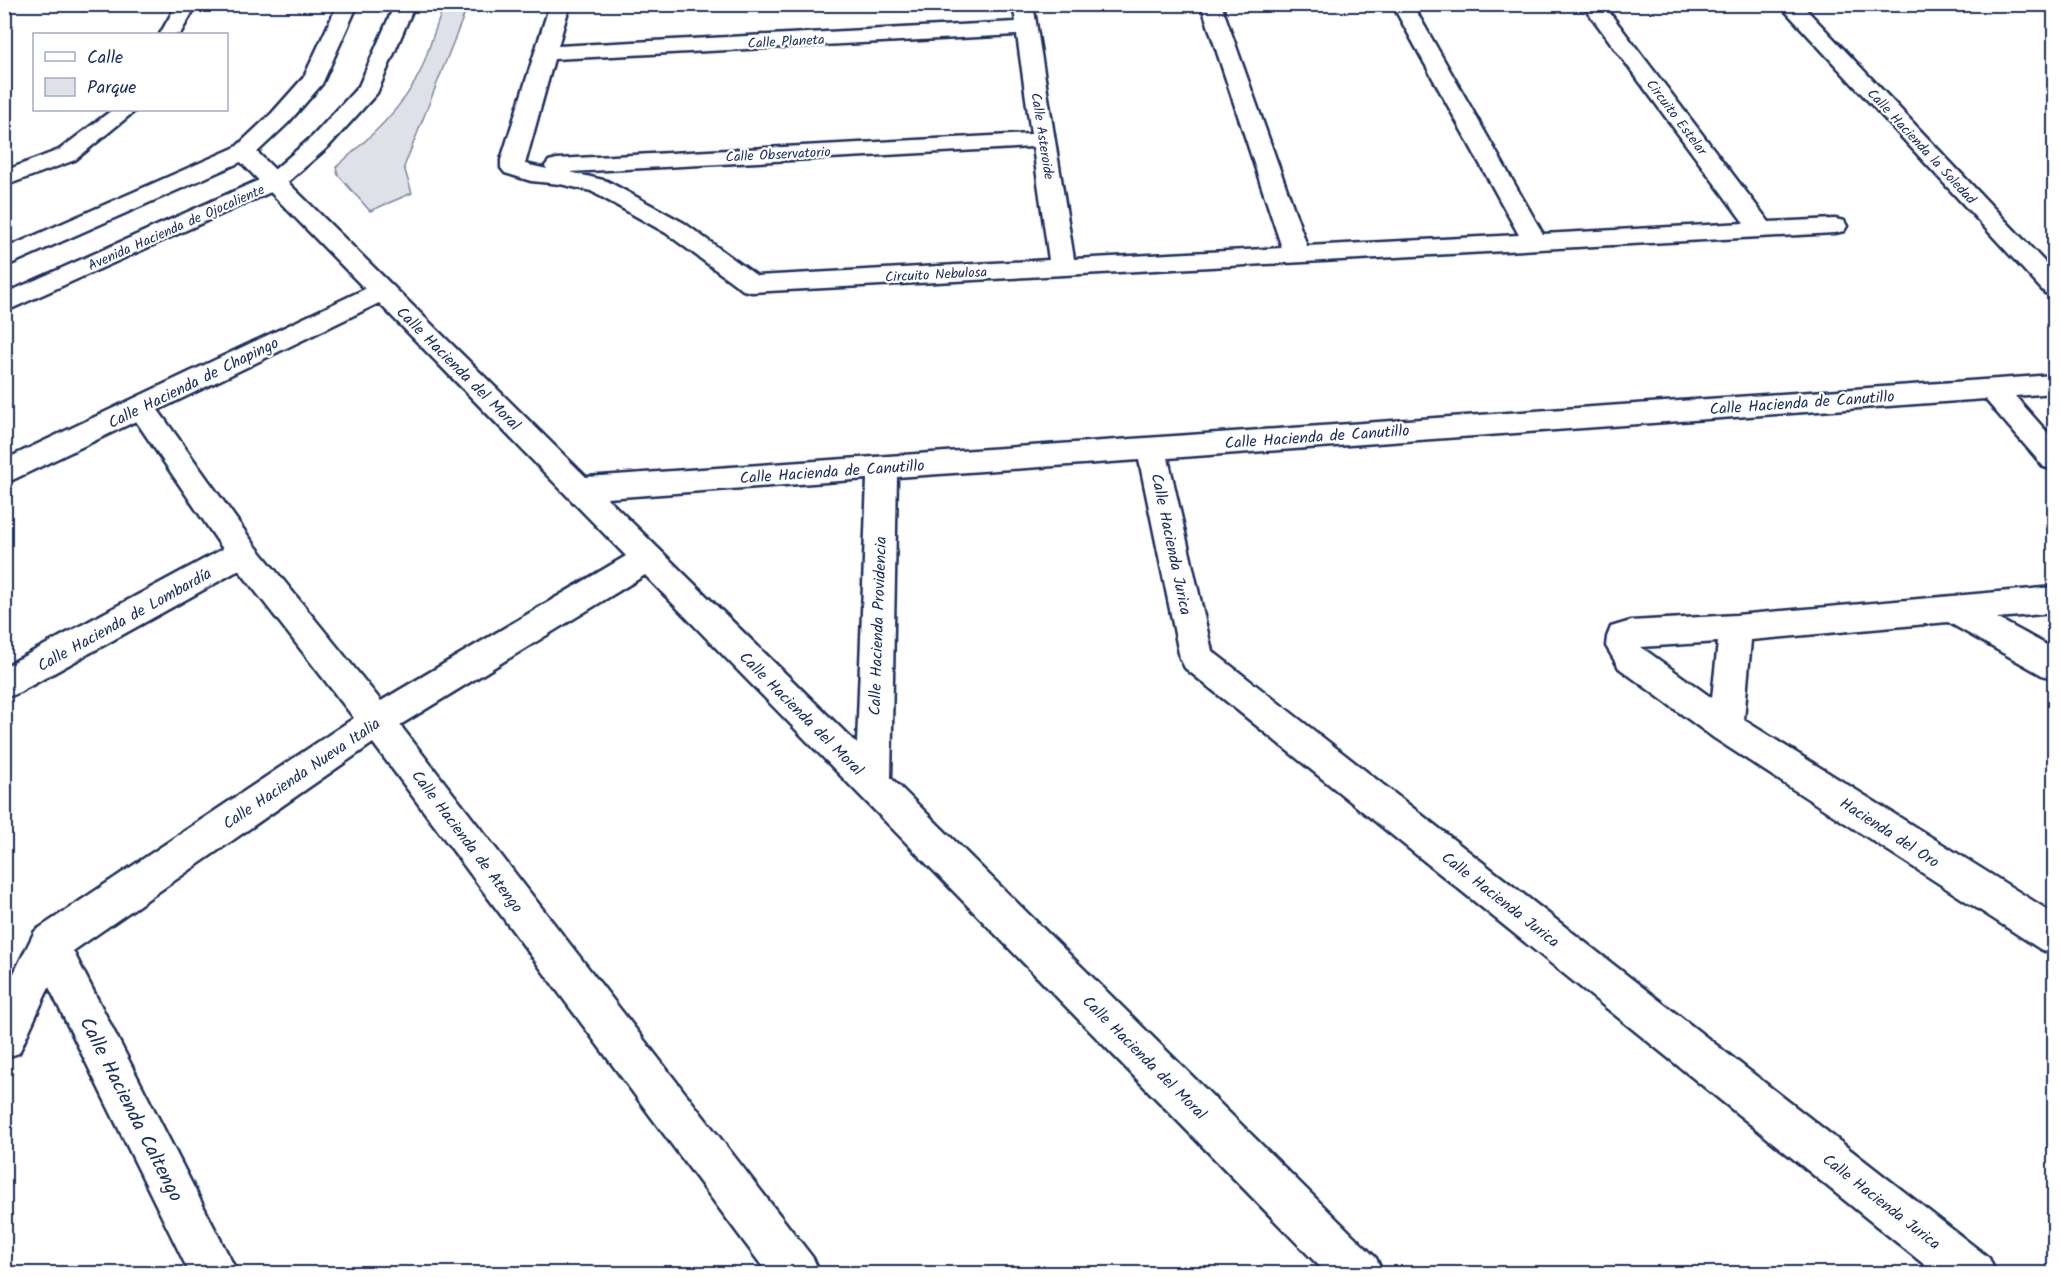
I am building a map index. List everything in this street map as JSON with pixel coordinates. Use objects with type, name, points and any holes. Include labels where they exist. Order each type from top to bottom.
[{"type":"street","points":[[171,33],[187,4]]},
{"type":"street","points":[[4,259],[244,152],[280,118],[314,80],[348,4]]},
{"type":"street","name":"Avenida Hacienda de Ojocaliente","points":[[4,304],[274,183],[321,141],[369,88],[405,4]]},
{"type":"street","points":[[513,168],[513,160],[560,4]]},
{"type":"street","name":"Calle Asteroide","points":[[1023,4],[1063,267]]},
{"type":"street","points":[[1211,4],[1297,255],[1835,226]]},
{"type":"street","points":[[1402,4],[1535,242]]},
{"type":"street","name":"Circuito Estelar","points":[[1592,4],[1762,230]]},
{"type":"street","name":"Calle Hacienda la Soledad","points":[[1789,4],[2055,287]]},
{"type":"street","name":"Calle Planeta","points":[[546,53],[1026,28]]},
{"type":"street","points":[[4,179],[67,155],[124,111]]},
{"type":"street","name":"Calle Observatorio","points":[[513,168],[1044,140]]},
{"type":"street","name":"Calle Hacienda del Moral","points":[[244,152],[1360,1274]]},
{"type":"street","name":"Circuito Nebulosa","points":[[513,168],[531,174],[560,177],[599,186],[675,228],[752,284],[1297,255]]},
{"type":"street","name":"Calle Hacienda de Chapingo","points":[[4,473],[382,291]]},
{"type":"street","points":[[1993,389],[2055,459]]},
{"type":"street","name":"Calle Hacienda de Canutillo","points":[[579,489],[1993,389],[2051,389]]},
{"type":"street","name":"Calle Hacienda de Atengo","points":[[141,407],[243,553],[377,721],[797,1274]]},
{"type":"street","name":"Calle Hacienda Jurica","points":[[1151,448],[1197,658],[1973,1274]]},
{"type":"street","name":"Calle Hacienda Providencia","points":[[873,784],[882,467]]},
{"type":"street","name":"Calle Hacienda de Lombardía","points":[[4,684],[243,553]]},
{"type":"street","name":"Calle Hacienda Nueva Italia","points":[[4,1038],[49,945],[377,721],[648,558]]},
{"type":"street","name":"Hacienda del Oro","points":[[2055,600],[1736,628],[1631,634],[1623,637],[1621,643],[1623,650],[1631,658],[1726,727],[2055,936]]},
{"type":"street","points":[[1952,609],[2055,665]]},
{"type":"street","points":[[1726,727],[1736,628]]},
{"type":"street","name":"Calle Hacienda Caltengo","points":[[49,945],[215,1274]]},
{"type":"green space","points":[[445,5],[468,5],[404,167],[412,193],[370,211],[338,175],[336,167],[395,110],[414,84]]}]
